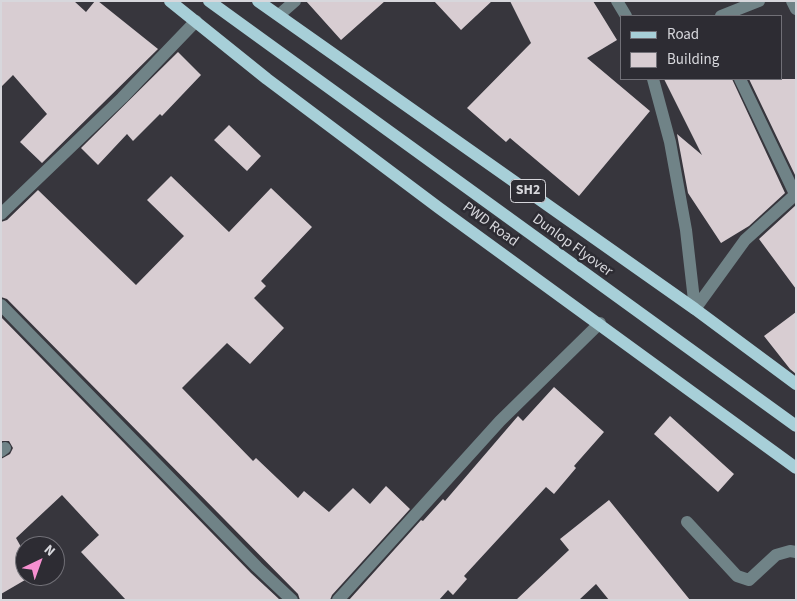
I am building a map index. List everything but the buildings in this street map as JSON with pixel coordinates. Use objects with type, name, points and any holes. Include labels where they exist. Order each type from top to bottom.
[{"type":"main road","name":"PWD Road","points":[[170,1],[267,79],[439,208],[600,323],[796,468]]},
{"type":"main road","name":"Dunlop Flyover","points":[[210,1],[796,426]]},
{"type":"main road","name":"SH2","points":[[258,1],[695,309],[796,384]]},
{"type":"street","points":[[279,15],[295,1]]},
{"type":"street","points":[[617,1],[625,15]]},
{"type":"street","points":[[723,15],[742,4],[759,1]]},
{"type":"street","points":[[792,1],[796,9]]},
{"type":"street","points":[[1,214],[122,98],[196,21]]},
{"type":"street","points":[[653,80],[670,142],[686,230],[695,309]]},
{"type":"street","points":[[695,309],[745,240],[796,194],[740,80]]},
{"type":"street","points":[[1,304],[257,567],[292,600]]},
{"type":"street","points":[[338,600],[500,421],[600,323]]},
{"type":"street","points":[[687,522],[737,576],[749,580],[776,554],[790,551],[796,552]]}]
